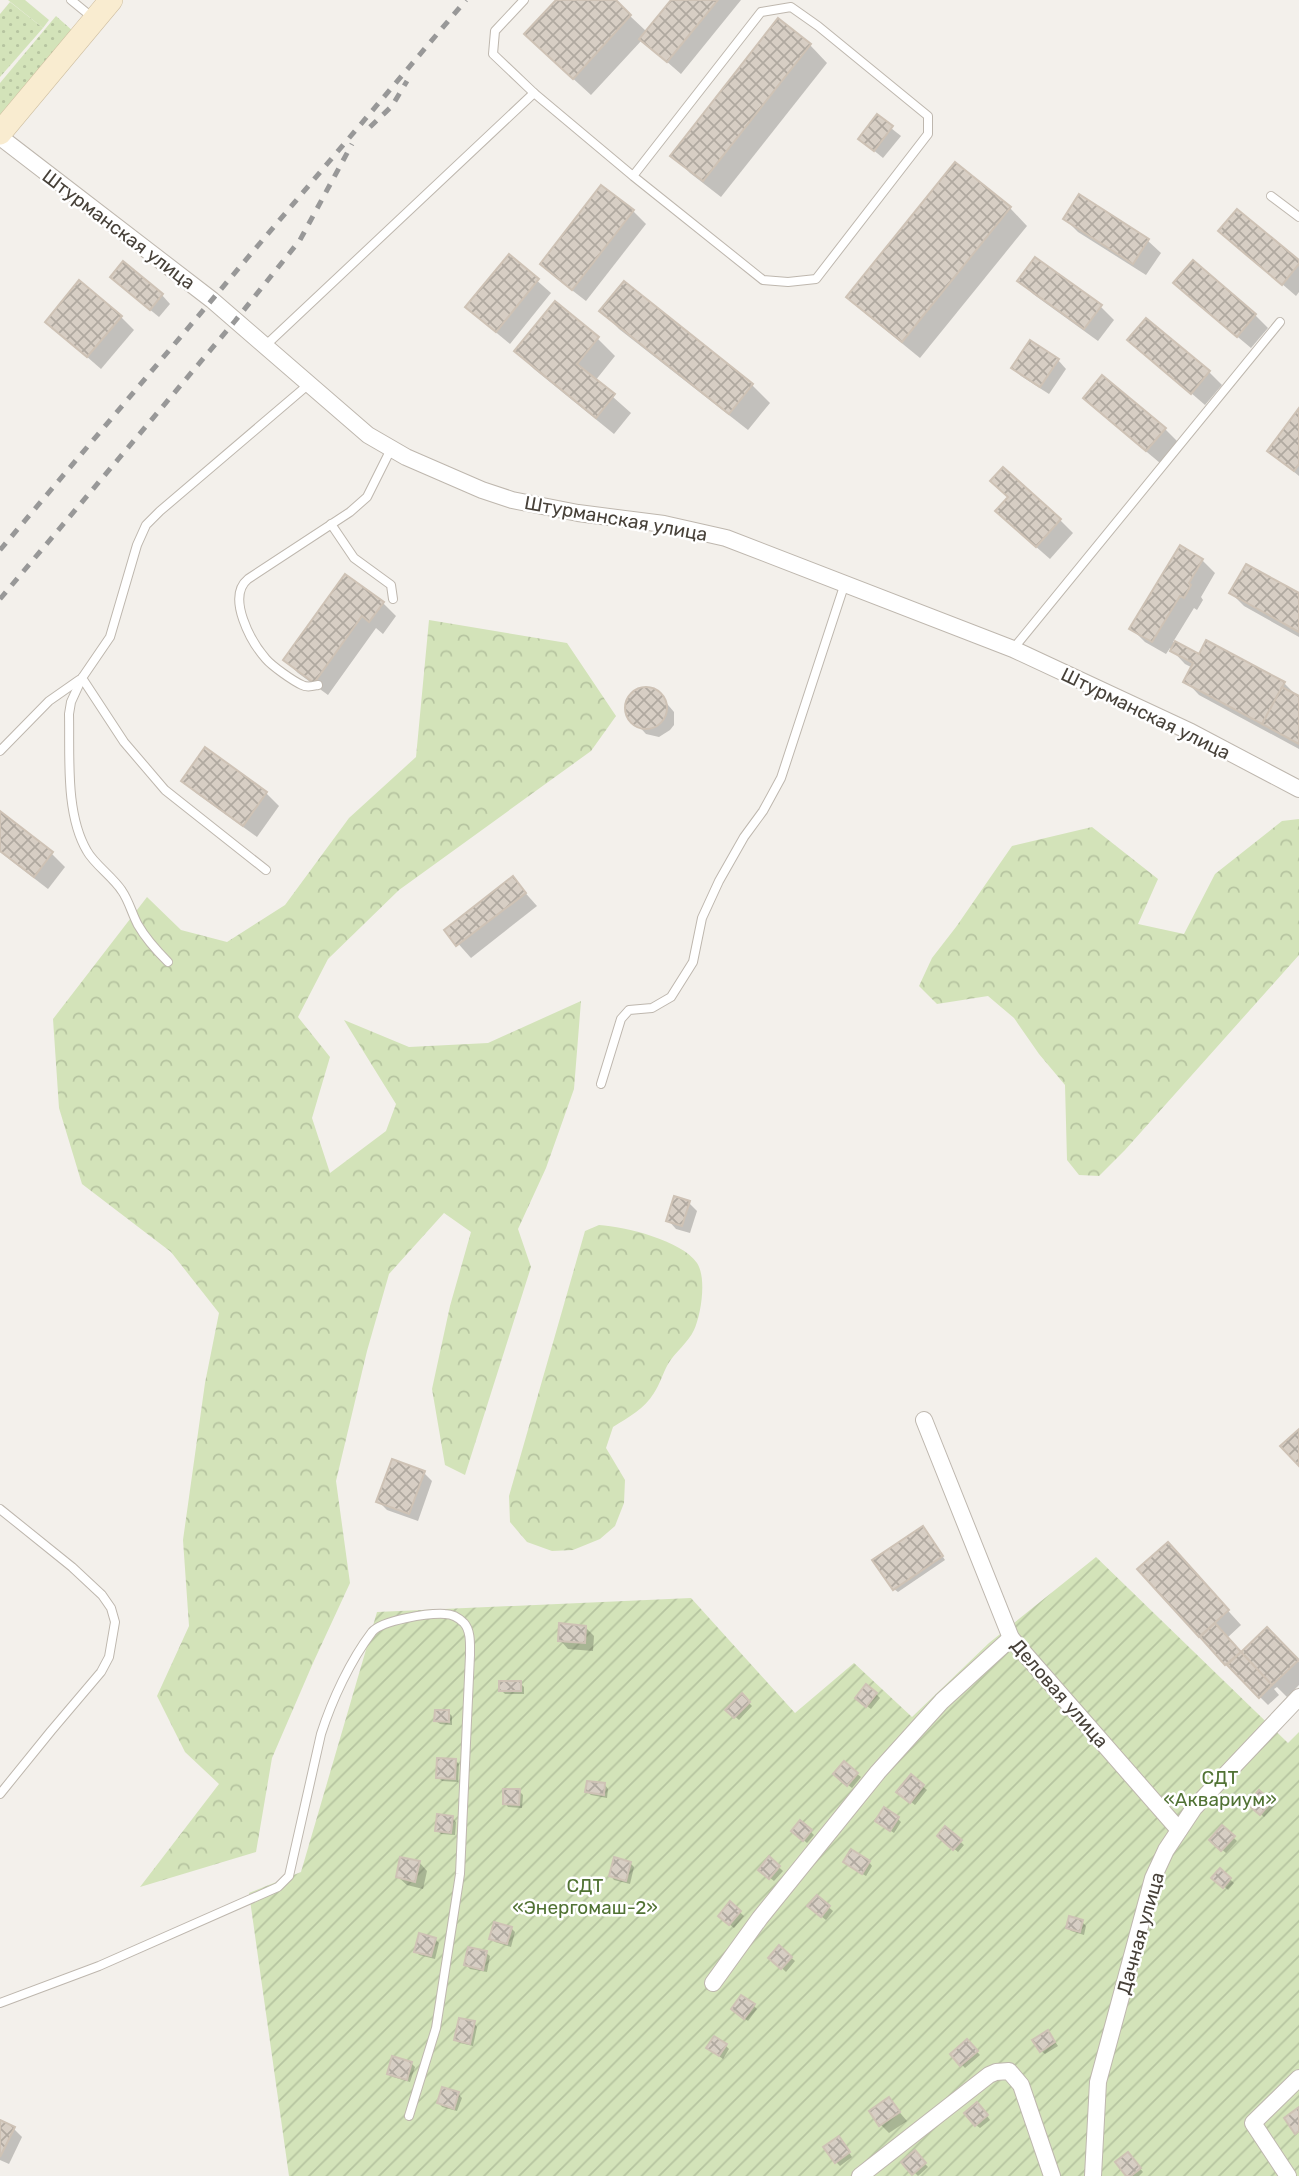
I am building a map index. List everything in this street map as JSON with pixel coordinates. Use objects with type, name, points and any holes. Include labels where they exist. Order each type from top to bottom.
[{"type":"main road","points":[[0,135],[111,0]]},
{"type":"street","name":"Штурманская улица","points":[[0,135],[212,300],[368,435],[391,449],[441,474],[512,500],[578,513],[664,524],[726,538],[1013,649],[1191,732],[1299,789]]},
{"type":"street","name":"Деловая улица","points":[[924,1420],[1011,1638],[1179,1830]]},
{"type":"street","points":[[713,1983],[760,1918],[878,1772],[942,1701],[1011,1638]]},
{"type":"street","name":"Дачная улица","points":[[1093,2176],[1098,2082],[1153,1878],[1166,1850],[1194,1808],[1299,1698]]},
{"type":"street","points":[[860,2176],[989,2075],[1009,2071],[1021,2085],[1052,2176]]},
{"type":"street","points":[[1288,2176],[1253,2123],[1299,2078]]},
{"type":"lane","points":[[71,0],[95,19]]},
{"type":"lane","points":[[524,0],[495,31],[492,54],[633,176],[763,280],[788,282],[816,279],[928,134],[928,116],[818,26],[791,8],[761,12],[633,176]]},
{"type":"lane","points":[[265,346],[534,93]]},
{"type":"lane","points":[[1271,196],[1299,218]]},
{"type":"lane","points":[[1013,649],[1280,322]]},
{"type":"lane","points":[[168,962],[150,944],[124,893],[87,853],[78,830],[72,808],[69,714],[71,702],[82,678],[110,636],[137,545],[146,525],[309,384]]},
{"type":"lane","points":[[318,685],[303,686],[267,659],[244,622],[239,594],[244,582],[350,512],[367,497],[391,449]]},
{"type":"lane","points":[[331,524],[354,558],[391,585],[393,599]]},
{"type":"lane","points":[[601,1084],[621,1019],[629,1010],[652,1008],[671,998],[693,962],[702,918],[719,881],[781,778],[845,583]]},
{"type":"lane","points":[[0,751],[50,701],[82,678]]},
{"type":"lane","points":[[82,678],[124,743],[165,790],[266,870]]},
{"type":"lane","points":[[0,1509],[102,1595],[111,1608],[115,1622],[109,1657],[101,1672],[0,1794]]},
{"type":"lane","points":[[0,2003],[99,1966],[278,1887],[289,1876],[326,1717],[342,1682],[373,1631],[391,1620],[444,1614],[454,1616],[463,1621],[467,1628],[470,1655],[460,1874],[436,2028],[409,2116]]},
{"type":"green space","points":[[8,0],[25,0],[49,20],[43,28]]},
{"type":"green space","points":[[10,2],[43,28],[0,77],[0,14]]},
{"type":"green space","points":[[56,16],[74,32],[0,116],[0,83]]},
{"type":"green space","points":[[429,620],[567,643],[616,716],[591,751],[399,890],[328,959],[298,1017],[330,1057],[312,1118],[330,1173],[386,1131],[396,1104],[344,1020],[409,1047],[488,1043],[581,1001],[574,1089],[546,1168],[518,1229],[531,1267],[465,1475],[445,1465],[432,1389],[450,1306],[471,1232],[444,1213],[389,1274],[367,1351],[336,1481],[350,1583],[272,1758],[256,1852],[140,1887],[219,1784],[185,1752],[157,1696],[189,1626],[183,1540],[205,1383],[219,1313],[171,1252],[82,1184],[59,1108],[53,1019],[147,897],[181,930],[227,942],[285,905],[349,818],[416,757]]},
{"type":"green space","points":[[1299,819],[1299,955],[1099,1176],[1079,1175],[1067,1160],[1065,1085],[1014,1018],[988,996],[937,1004],[919,986],[932,958],[1012,846],[1092,827],[1158,879],[1138,924],[1184,934],[1215,874],[1282,821]]},
{"type":"green space","points":[[599,1225],[652,1236],[689,1255],[697,1263],[702,1278],[701,1306],[691,1335],[668,1364],[650,1399],[613,1427],[606,1448],[625,1480],[624,1503],[615,1526],[600,1539],[573,1550],[552,1551],[527,1542],[510,1522],[509,1496],[585,1231]]},
{"type":"green space","name":"СДТ «Энергомаш-2»","points":[[1096,1557],[1288,1743],[1299,1732],[1299,2176],[289,2176],[249,1893],[301,1872],[377,1612],[691,1598],[795,1713],[854,1663],[912,1717],[989,1643]]},
{"type":"building","points":[[556,0],[616,0],[631,15],[573,79],[524,34]]},
{"type":"building","points":[[671,0],[718,0],[667,62],[639,39]]},
{"type":"building","points":[[778,18],[811,44],[703,181],[670,156]]},
{"type":"building","points":[[877,114],[893,126],[874,151],[858,139]]},
{"type":"building","points":[[955,162],[1011,207],[902,342],[846,297]]},
{"type":"building","points":[[601,185],[634,210],[572,290],[540,264]]},
{"type":"building","points":[[1079,194],[1149,239],[1133,264],[1063,219]]},
{"type":"building","points":[[1237,209],[1299,260],[1299,264],[1282,285],[1218,231]]},
{"type":"building","points":[[509,254],[539,279],[496,332],[465,307]]},
{"type":"building","points":[[1035,257],[1102,305],[1084,329],[1017,281]]},
{"type":"building","points":[[1193,260],[1256,314],[1237,337],[1173,283]]},
{"type":"building","points":[[123,261],[163,294],[150,310],[110,277]]},
{"type":"building","points":[[79,280],[122,316],[87,357],[45,322]]},
{"type":"building","points":[[624,281],[753,384],[729,414],[599,311]]},
{"type":"building","points":[[555,301],[599,337],[577,364],[615,394],[596,418],[514,351]]},
{"type":"building","points":[[1146,318],[1210,371],[1191,394],[1127,340]]},
{"type":"building","points":[[1030,340],[1059,359],[1040,387],[1011,368]]},
{"type":"building","points":[[1102,375],[1166,428],[1146,451],[1083,398]]},
{"type":"building","points":[[1299,408],[1299,464],[1294,471],[1267,451]]},
{"type":"building","points":[[1003,467],[1061,519],[1036,547],[995,511],[1008,497],[990,481]]},
{"type":"building","points":[[1180,545],[1203,559],[1184,598],[1180,596],[1152,642],[1129,629]]},
{"type":"building","points":[[1246,564],[1299,593],[1299,632],[1229,593]]},
{"type":"building","points":[[345,574],[384,602],[369,622],[362,616],[314,683],[283,660]]},
{"type":"building","points":[[1206,640],[1285,682],[1262,724],[1183,682],[1193,663],[1170,651],[1175,641],[1199,654]]},
{"type":"building","points":[[646,687],[661,693],[667,708],[661,723],[646,729],[631,723],[625,708],[631,693]]},
{"type":"building","points":[[1282,687],[1299,696],[1299,744],[1262,724]]},
{"type":"building","points":[[205,747],[267,792],[243,826],[181,781]]},
{"type":"building","points":[[0,811],[53,852],[34,877],[0,851]]},
{"type":"building","points":[[513,876],[526,893],[456,946],[444,930]]},
{"type":"building","points":[[674,1196],[690,1201],[682,1226],[666,1221]]},
{"type":"building","points":[[1299,1429],[1299,1466],[1280,1446]]},
{"type":"building","points":[[392,1459],[425,1471],[409,1514],[376,1502]]},
{"type":"building","points":[[923,1526],[943,1556],[893,1590],[872,1560]]},
{"type":"building","points":[[1168,1542],[1229,1610],[1199,1637],[1137,1569]]},
{"type":"building","points":[[559,1623],[586,1626],[585,1643],[558,1641]]},
{"type":"building","points":[[1215,1623],[1241,1652],[1225,1665],[1200,1637]]},
{"type":"building","points":[[1267,1627],[1299,1660],[1272,1685],[1241,1652]]},
{"type":"building","points":[[1241,1652],[1272,1685],[1259,1698],[1227,1665]]},
{"type":"building","points":[[499,1681],[521,1681],[521,1691],[499,1691]]},
{"type":"building","points":[[866,1684],[877,1693],[866,1707],[855,1698]]},
{"type":"building","points":[[742,1693],[750,1702],[734,1718],[725,1710]]},
{"type":"building","points":[[435,1710],[449,1710],[449,1722],[434,1721]]},
{"type":"building","points":[[437,1758],[456,1759],[455,1779],[436,1778]]},
{"type":"building","points":[[844,1761],[858,1773],[847,1786],[833,1774]]},
{"type":"building","points":[[911,1774],[924,1785],[910,1803],[896,1792]]},
{"type":"building","points":[[587,1781],[605,1783],[604,1795],[585,1792]]},
{"type":"building","points":[[503,1789],[520,1789],[519,1805],[503,1804]]},
{"type":"building","points":[[1259,1790],[1272,1801],[1260,1815],[1247,1804]]},
{"type":"building","points":[[884,1807],[899,1817],[890,1831],[875,1821]]},
{"type":"building","points":[[437,1814],[453,1816],[451,1833],[435,1831]]},
{"type":"building","points":[[800,1820],[812,1830],[803,1841],[791,1831]]},
{"type":"building","points":[[1222,1825],[1235,1836],[1221,1851],[1209,1840]]},
{"type":"building","points":[[945,1826],[962,1840],[953,1850],[937,1836]]},
{"type":"building","points":[[851,1849],[870,1861],[862,1874],[843,1862]]},
{"type":"building","points":[[769,1856],[780,1866],[769,1879],[758,1870]]},
{"type":"building","points":[[400,1857],[420,1861],[415,1882],[396,1877]]},
{"type":"building","points":[[614,1857],[631,1862],[626,1881],[609,1876]]},
{"type":"building","points":[[1220,1868],[1231,1878],[1223,1888],[1211,1878]]},
{"type":"building","points":[[817,1895],[830,1906],[821,1917],[807,1906]]},
{"type":"building","points":[[730,1901],[741,1911],[729,1925],[718,1916]]},
{"type":"building","points":[[1069,1916],[1083,1920],[1080,1932],[1066,1928]]},
{"type":"building","points":[[494,1922],[512,1927],[507,1944],[489,1939]]},
{"type":"building","points":[[419,1933],[436,1938],[431,1956],[414,1952]]},
{"type":"building","points":[[779,1945],[792,1957],[781,1969],[768,1958]]},
{"type":"building","points":[[468,1947],[487,1951],[483,1970],[464,1965]]},
{"type":"building","points":[[741,1995],[755,2004],[744,2019],[731,2009]]},
{"type":"building","points":[[459,2018],[475,2021],[470,2044],[454,2040]]},
{"type":"building","points":[[1048,2030],[1055,2042],[1040,2052],[1032,2040]]},
{"type":"building","points":[[714,2036],[727,2044],[719,2056],[706,2048]]},
{"type":"building","points":[[967,2039],[978,2051],[960,2066],[950,2054]]},
{"type":"building","points":[[392,2056],[412,2062],[407,2080],[387,2074]]},
{"type":"building","points":[[442,2087],[459,2092],[454,2109],[437,2103]]},
{"type":"building","points":[[889,2097],[900,2112],[879,2126],[869,2111]]},
{"type":"building","points":[[977,2102],[988,2115],[975,2126],[964,2113]]},
{"type":"building","points":[[1299,2107],[1299,2131],[1295,2134],[1284,2118]]},
{"type":"building","points":[[0,2120],[15,2127],[0,2157]]},
{"type":"building","points":[[839,2136],[850,2152],[835,2163],[823,2147]]},
{"type":"building","points":[[915,2150],[926,2163],[912,2175],[901,2162]]},
{"type":"building","points":[[1128,2152],[1141,2168],[1131,2176],[1126,2176],[1115,2162]]},
{"type":"railway","points":[[0,550],[466,0]]},
{"type":"railway","points":[[370,127],[392,106],[407,81]]},
{"type":"railway","points":[[0,599],[300,240],[352,144]]},
{"type":"park label","name":"СДТ «Аквариум»","points":[[1220,1788]]}]
